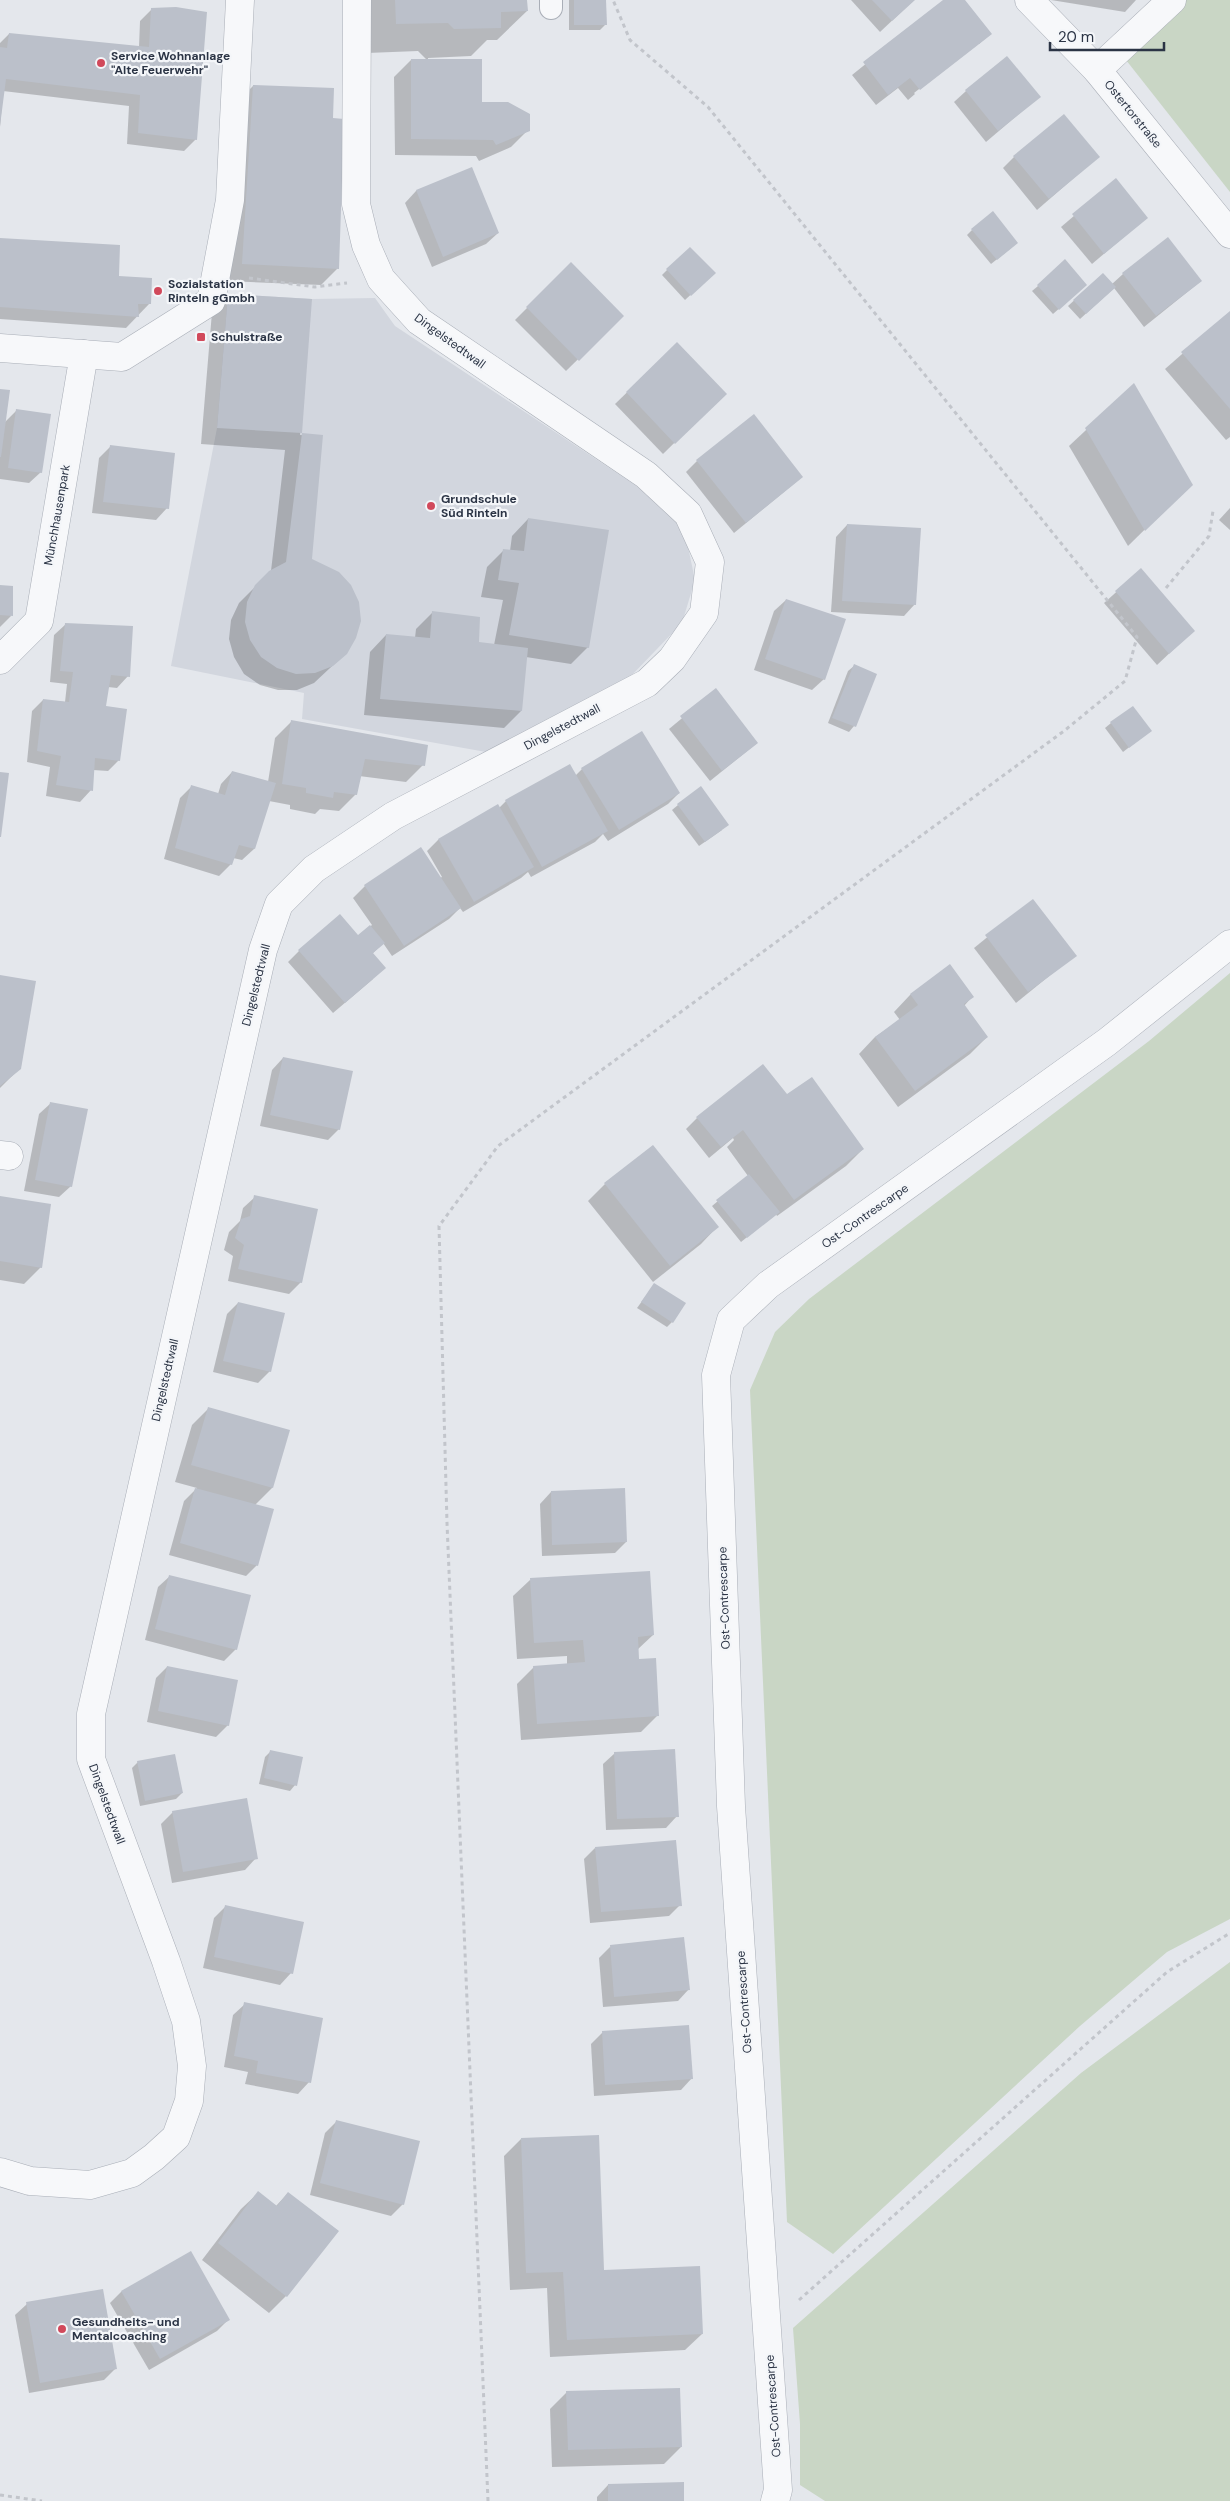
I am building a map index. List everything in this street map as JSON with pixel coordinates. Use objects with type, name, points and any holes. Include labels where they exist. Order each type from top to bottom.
[{"type":"street","points":[[0,348],[122,357],[211,301],[230,200],[240,0]]},
{"type":"street","name":"Dingelstedtwall","points":[[0,2172],[30,2182],[90,2185],[132,2173],[154,2157],[176,2137],[189,2101],[192,2066],[186,2021],[166,1961],[91,1759],[91,1714],[263,950],[279,904],[314,870],[393,816],[647,683],[672,659],[704,613],[710,562],[688,514],[646,475],[420,321],[381,279],[366,245],[356,204],[357,0]]},
{"type":"street","name":"Ostertorstraße","points":[[1028,0],[1097,70],[1230,234]]},
{"type":"street","points":[[1097,70],[1172,0]]},
{"type":"street","name":"Münchhausenpark","points":[[0,660],[39,621],[84,354]]},
{"type":"street","name":"Ost-Contrescarpe","points":[[775,2501],[778,2490],[731,1806],[716,1375],[731,1320],[768,1285],[1107,1042],[1230,944]]},
{"type":"path","points":[[488,2501],[448,1523],[439,1226],[498,1146],[1056,737],[1125,681],[1137,636],[708,107],[630,40],[613,0]]},
{"type":"path","points":[[216,274],[315,286],[381,279]]},
{"type":"path","points":[[1166,588],[1209,536],[1213,511]]},
{"type":"path","points":[[767,2328],[1167,1972],[1230,1933]]},
{"type":"path","points":[[0,2495],[42,2501]]},
{"type":"shaded area","name":"Grundschule Süd Rinteln","points":[[228,294],[312,299],[375,298],[395,326],[635,485],[684,528],[695,580],[682,623],[631,676],[486,752],[302,719],[304,693],[171,666],[217,428]]},
{"type":"green space","points":[[1186,0],[1230,0],[1230,192],[1126,60]]},
{"type":"green space","points":[[1230,973],[1230,1919],[1167,1952],[1080,2026],[833,2254],[787,2222],[750,1390],[775,1332],[809,1299],[1149,1041]]},
{"type":"green space","points":[[1230,1962],[1230,2501],[825,2501],[800,2485],[800,2424],[793,2328],[1081,2073]]},
{"type":"building","points":[[395,0],[527,0],[528,11],[501,12],[501,28],[454,29],[448,23],[396,24]]},
{"type":"building","points":[[574,0],[606,0],[607,25],[574,25]]},
{"type":"building","points":[[872,0],[915,0],[892,21]]},
{"type":"building","points":[[943,0],[965,0],[992,34],[920,90],[910,78],[888,95],[863,62]]},
{"type":"building","name":"Service Wohnanlage \"Alte Feuerwehr\"","points":[[176,7],[207,12],[197,140],[138,133],[140,95],[6,79],[0,126],[0,47],[7,48],[9,33],[149,47],[151,8]]},
{"type":"building","points":[[1007,56],[1041,97],[998,131],[965,90]]},
{"type":"building","points":[[411,59],[482,59],[482,102],[508,102],[530,114],[530,131],[496,145],[493,140],[411,139]]},
{"type":"building","points":[[253,85],[334,88],[333,118],[344,119],[339,269],[242,264]]},
{"type":"building","points":[[1064,114],[1100,157],[1049,199],[1013,156]]},
{"type":"building","points":[[472,167],[499,233],[443,257],[416,190]]},
{"type":"building","points":[[1116,178],[1148,218],[1104,254],[1072,214]]},
{"type":"building","points":[[993,211],[1018,243],[997,260],[971,229]]},
{"type":"building","points":[[1168,237],[1202,281],[1156,316],[1122,273]]},
{"type":"building","points":[[0,238],[120,245],[119,276],[152,278],[151,304],[138,304],[139,317],[0,307]]},
{"type":"building","points":[[690,247],[716,273],[691,296],[666,269]]},
{"type":"building","points":[[1065,259],[1087,285],[1059,310],[1037,285]]},
{"type":"building","points":[[571,262],[624,316],[579,361],[526,307]]},
{"type":"building","points":[[1103,273],[1116,287],[1086,314],[1073,300]]},
{"type":"building","points":[[228,294],[312,299],[302,433],[217,428]]},
{"type":"building","points":[[1230,311],[1230,409],[1181,352]]},
{"type":"building","points":[[677,342],[727,394],[675,444],[626,392]]},
{"type":"building","points":[[1134,383],[1193,485],[1145,531],[1085,428]]},
{"type":"building","points":[[0,389],[10,390],[1,457],[0,457]]},
{"type":"building","points":[[16,409],[51,414],[42,473],[8,468]]},
{"type":"building","points":[[754,414],[803,477],[746,523],[696,460]]},
{"type":"building","points":[[302,433],[323,435],[312,559],[339,572],[351,585],[359,602],[361,621],[356,638],[347,654],[333,666],[315,673],[296,674],[277,668],[261,657],[250,640],[245,622],[247,602],[255,585],[269,571],[286,562]]},
{"type":"building","points":[[110,445],[175,453],[169,509],[103,502]]},
{"type":"building","points":[[528,518],[609,530],[589,648],[509,635],[519,583],[498,580],[503,549],[524,551]]},
{"type":"building","points":[[847,524],[921,528],[916,605],[842,601]]},
{"type":"building","points":[[1141,568],[1195,631],[1169,654],[1115,591]]},
{"type":"building","points":[[0,585],[13,586],[13,616],[0,615]]},
{"type":"building","points":[[786,599],[846,619],[825,680],[765,659]]},
{"type":"building","points":[[432,611],[480,617],[479,642],[528,648],[522,711],[380,699],[386,634],[430,638]]},
{"type":"building","points":[[65,623],[133,626],[130,677],[111,675],[106,706],[127,709],[120,761],[95,758],[93,791],[56,785],[61,756],[37,751],[43,699],[69,702],[73,672],[60,671]]},
{"type":"building","points":[[854,664],[877,674],[856,727],[832,718]]},
{"type":"building","points":[[716,688],[758,743],[722,771],[680,716]]},
{"type":"building","points":[[1133,706],[1152,731],[1129,748],[1110,722]]},
{"type":"building","points":[[291,720],[428,745],[425,766],[365,759],[357,795],[334,792],[333,798],[306,793],[306,788],[282,784]]},
{"type":"building","points":[[642,731],[680,793],[619,830],[581,768]]},
{"type":"building","points":[[570,764],[608,831],[542,867],[505,800]]},
{"type":"building","points":[[232,771],[276,783],[255,849],[239,845],[232,865],[175,848],[191,785],[225,795]]},
{"type":"building","points":[[0,772],[9,773],[1,837],[0,837]]},
{"type":"building","points":[[701,786],[729,825],[705,842],[677,804]]},
{"type":"building","points":[[498,804],[534,867],[474,902],[438,839]]},
{"type":"building","points":[[421,847],[461,908],[404,946],[364,885]]},
{"type":"building","points":[[1033,899],[1077,956],[1028,992],[985,935]]},
{"type":"building","points":[[340,914],[358,935],[370,925],[385,943],[373,953],[386,968],[345,1003],[298,950]]},
{"type":"building","points":[[950,964],[974,997],[964,1004],[988,1037],[915,1091],[875,1037],[918,1005],[910,994]]},
{"type":"building","points":[[0,975],[36,981],[21,1069],[0,1086]]},
{"type":"building","points":[[283,1057],[353,1071],[340,1130],[270,1115]]},
{"type":"building","points":[[763,1064],[787,1094],[812,1077],[864,1149],[794,1200],[743,1130],[721,1147],[696,1117]]},
{"type":"building","points":[[50,1102],[88,1109],[72,1187],[35,1180]]},
{"type":"building","points":[[653,1145],[719,1227],[670,1266],[604,1183]]},
{"type":"building","points":[[749,1174],[780,1212],[747,1238],[716,1200]]},
{"type":"building","points":[[254,1195],[318,1209],[302,1283],[238,1269],[244,1245],[235,1238],[241,1219],[250,1216]]},
{"type":"building","points":[[0,1196],[51,1204],[42,1268],[0,1261]]},
{"type":"building","points":[[654,1283],[686,1303],[673,1323],[641,1302]]},
{"type":"building","points":[[238,1302],[285,1313],[271,1372],[223,1361]]},
{"type":"building","points":[[208,1407],[290,1430],[273,1488],[191,1465]]},
{"type":"building","points":[[195,1488],[274,1509],[258,1566],[180,1543]]},
{"type":"building","points":[[625,1488],[627,1542],[552,1545],[551,1491]]},
{"type":"building","points":[[650,1571],[654,1635],[638,1637],[639,1659],[656,1658],[659,1716],[537,1724],[533,1666],[585,1662],[583,1640],[534,1643],[530,1578]]},
{"type":"building","points":[[169,1575],[251,1595],[237,1650],[155,1629]]},
{"type":"building","points":[[167,1666],[238,1680],[229,1726],[158,1711]]},
{"type":"building","points":[[675,1749],[679,1817],[617,1819],[614,1752]]},
{"type":"building","points":[[270,1750],[303,1757],[297,1786],[264,1778]]},
{"type":"building","points":[[175,1754],[183,1793],[145,1801],[137,1761]]},
{"type":"building","points":[[247,1798],[258,1859],[183,1872],[172,1811]]},
{"type":"building","points":[[676,1840],[682,1906],[601,1912],[595,1847]]},
{"type":"building","points":[[225,1905],[304,1922],[293,1974],[214,1957]]},
{"type":"building","points":[[684,1937],[690,1990],[614,1997],[610,1945]]},
{"type":"building","points":[[244,2002],[323,2018],[311,2083],[256,2073],[258,2061],[234,2056]]},
{"type":"building","points":[[689,2025],[693,2079],[605,2085],[602,2031]]},
{"type":"building","points":[[336,2120],[420,2141],[404,2205],[320,2183]]},
{"type":"building","points":[[599,2135],[604,2270],[700,2266],[703,2334],[567,2340],[563,2272],[526,2273],[521,2138]]},
{"type":"building","points":[[258,2191],[277,2206],[288,2192],[339,2231],[287,2297],[218,2243]]},
{"type":"building","points":[[191,2251],[230,2320],[160,2359],[121,2291]]},
{"type":"building","points":[[103,2289],[117,2369],[40,2383],[26,2302]]},
{"type":"building","points":[[680,2388],[682,2447],[568,2450],[566,2391]]},
{"type":"building","points":[[684,2482],[684,2501],[608,2501],[608,2484]]},
{"type":"place","name":"Service Wohnanlage \"Alte Feuerwehr\"","points":[[101,63]]},
{"type":"place","name":"Sozialstation Rinteln gGmbh","points":[[158,291]]},
{"type":"place","name":"Schulstraße","points":[[201,337]]},
{"type":"place","name":"Grundschule Süd Rinteln","points":[[431,506]]},
{"type":"place","name":"Gesundheits- und Mentalcoaching","points":[[62,2329]]}]
